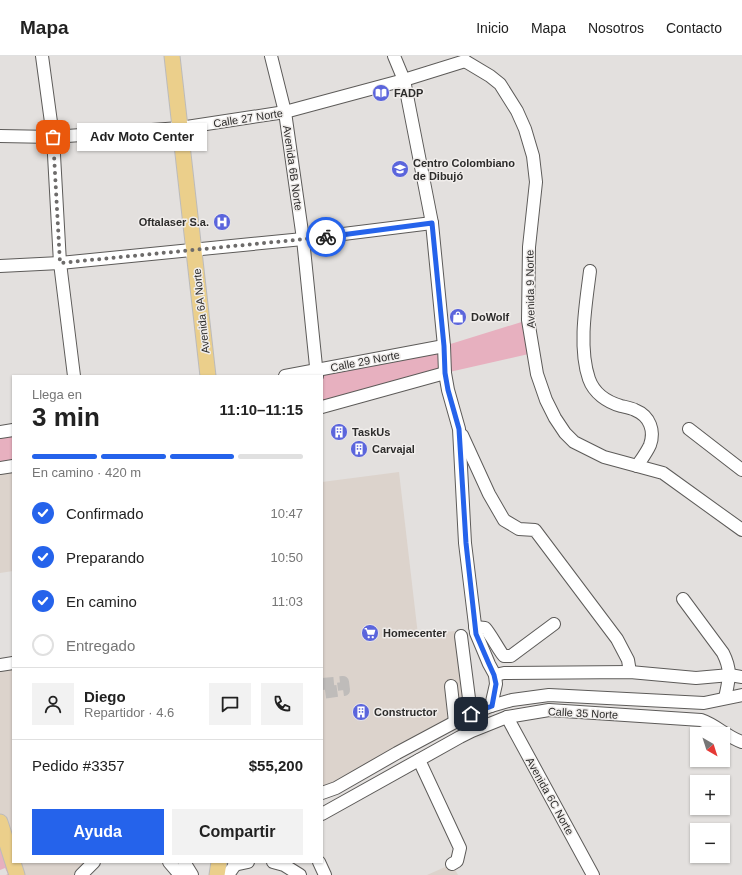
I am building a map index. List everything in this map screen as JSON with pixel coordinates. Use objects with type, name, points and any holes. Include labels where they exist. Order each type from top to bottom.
[{"type":"main road","name":"Avenida 6A Norte","points":[[172,56],[208,375]]},
{"type":"main road","points":[[0,822],[12,859]]},
{"type":"main road","points":[[13,863],[17,875]]},
{"type":"main road","points":[[217,875],[229,866]]},
{"type":"street","points":[[42,56],[53,137],[60,263],[74,375]]},
{"type":"street","name":"Avenida 6B Norte","points":[[271,56],[284,112],[304,239],[316,373]]},
{"type":"street","points":[[394,56],[404,80],[432,223],[444,346],[445,373],[448,390],[459,429],[489,494],[504,520],[519,529],[535,530],[617,639],[628,660],[630,672]]},
{"type":"street","name":"Calle 27 Norte","points":[[0,136],[53,137],[180,128],[284,112],[404,80],[466,58]]},
{"type":"street","name":"Avenida 9 Norte","points":[[466,58],[500,84],[517,111],[525,129],[533,156],[536,182],[529,247],[528,320],[537,374],[546,400],[555,418],[565,433],[574,442],[604,457],[664,473],[742,530]]},
{"type":"street","points":[[0,266],[60,263],[194,250],[304,239],[432,223]]},
{"type":"street","points":[[590,271],[584,318],[584,348],[590,380],[596,391],[606,400],[620,406],[635,409],[648,421],[651,427],[652,436],[650,446],[637,466]]},
{"type":"street","name":"Calle 29 Norte","points":[[295,375],[316,373],[444,346]]},
{"type":"street","points":[[323,407],[445,373]]},
{"type":"street","points":[[459,429],[466,543],[476,627],[479,640],[495,680],[512,700]]},
{"type":"street","points":[[689,429],[742,470]]},
{"type":"street","points":[[0,432],[12,430]]},
{"type":"street","points":[[0,468],[12,466]]},
{"type":"street","points":[[683,599],[723,652],[736,676]]},
{"type":"street","points":[[476,627],[485,628],[495,640],[500,652],[505,656],[511,656],[554,624]]},
{"type":"street","points":[[461,636],[471,714]]},
{"type":"street","points":[[0,664],[12,662]]},
{"type":"street","points":[[492,706],[495,680],[504,673],[630,672],[696,678],[736,676]]},
{"type":"street","points":[[725,698],[736,676]]},
{"type":"street","points":[[452,686],[455,722]]},
{"type":"street","name":"Calle 35 Norte","points":[[323,794],[336,788],[471,714],[512,700],[549,695],[704,703],[742,695]]},
{"type":"street","name":"Calle 35 Norte","points":[[323,813],[472,731],[507,717],[549,710],[701,720],[706,721],[726,735],[742,742]]},
{"type":"street","name":"Avenida 6C Norte","points":[[507,717],[594,875]]},
{"type":"street","points":[[419,760],[460,848],[457,861],[452,864]]},
{"type":"street","points":[[81,875],[93,863]]},
{"type":"street","points":[[170,863],[180,875]]},
{"type":"street","points":[[185,863],[192,875]]},
{"type":"street","points":[[229,866],[243,863]]},
{"type":"street","points":[[277,863],[284,865],[300,875]]},
{"type":"street","points":[[319,863],[325,875]]},
{"type":"shaded area","points":[[528,320],[533,353],[445,373],[323,407],[323,375],[316,370],[444,346]]},
{"type":"shaded area","points":[[12,430],[12,466],[0,468],[0,432]]},
{"type":"shaded area","points":[[12,466],[12,571],[0,573],[0,468]]},
{"type":"shaded area","name":"Homecenter","points":[[399,472],[418,635],[455,631],[462,685],[468,715],[323,792],[323,482]]},
{"type":"shaded area","points":[[12,663],[12,859],[0,822],[0,665]]},
{"type":"shaded area","points":[[0,822],[17,875],[6,875],[8,874],[5,868],[0,870]]},
{"type":"shaded area","points":[[13,863],[93,863],[81,875],[17,875]]},
{"type":"shaded area","points":[[452,864],[458,875],[427,875]]},
{"type":"tunnel","points":[[323,684],[343,682],[344,690],[323,693]]},
{"type":"way so far","points":[[53,137],[60,263],[326,237]]},
{"type":"place","name":"FADP","points":[[381,93]]},
{"type":"place","name":"Adv Moto Center","points":[[53,137]]},
{"type":"place","name":"Centro Colombiano de Dibujó","points":[[400,169]]},
{"type":"place","name":"Oftalaser S.a.","points":[[222,222]]},
{"type":"place","name":"DoWolf","points":[[458,317]]},
{"type":"place","name":"TaskUs","points":[[339,432]]},
{"type":"place","name":"Carvajal","points":[[359,449]]},
{"type":"place","name":"Homecenter","points":[[370,633]]},
{"type":"place","name":"Constructor","points":[[361,712]]},
{"type":"route","points":[[326,237],[432,223],[444,346],[445,373],[448,390],[459,429],[466,543],[476,634],[494,675],[496,684],[492,706],[471,714]]}]
